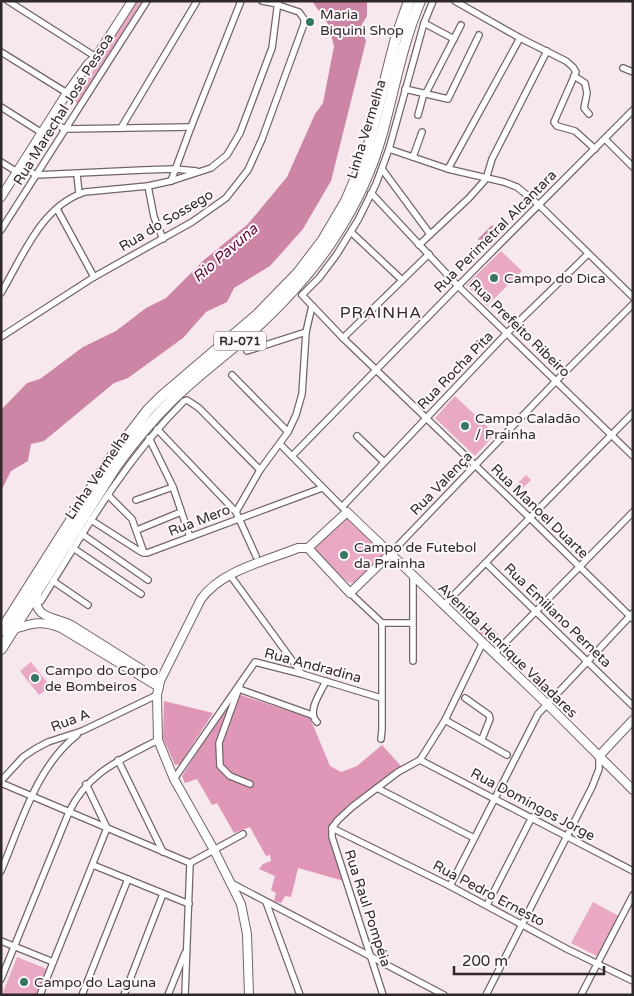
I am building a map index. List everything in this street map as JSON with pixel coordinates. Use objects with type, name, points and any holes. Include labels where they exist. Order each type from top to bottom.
[{"type":"highway","name":"Linha Vermelha","points":[[1,631],[108,462],[148,410],[257,315],[298,272],[324,240],[346,201],[367,152],[396,38],[409,1]]},
{"type":"highway","name":"Linha Vermelha","points":[[1,649],[116,466],[138,438],[169,402],[272,313],[303,279],[334,237],[359,194],[369,172],[420,1]]},
{"type":"main road","name":"Rua Marechal José Pessoa","points":[[1,198],[67,94],[88,64],[96,57],[132,1]]},
{"type":"main road","points":[[249,995],[246,924],[241,904],[214,850],[174,779],[158,740],[159,688],[208,588],[230,575],[298,548],[308,548],[344,510]]},
{"type":"main road","name":"Avenida Henrique Valadares","points":[[344,510],[547,704],[633,790]]},
{"type":"main road","points":[[308,548],[350,594]]},
{"type":"main road","name":"Rua Valença","points":[[350,594],[390,554]]},
{"type":"main road","points":[[38,590],[35,602],[36,608],[43,614],[70,625],[159,688]]},
{"type":"main road","points":[[14,628],[38,622],[61,628],[159,688]]},
{"type":"main road","points":[[598,756],[633,720]]},
{"type":"street","points":[[8,1],[96,57]]},
{"type":"street","name":"Rua Marechal José Pessoa","points":[[1,230],[3,222],[36,175],[147,1]]},
{"type":"street","points":[[121,128],[197,1]]},
{"type":"street","points":[[171,181],[241,1]]},
{"type":"street","points":[[1,293],[45,219],[78,194],[148,186],[171,181],[211,168],[228,156],[240,133],[272,48],[278,4],[262,1]]},
{"type":"street","points":[[402,280],[351,232],[372,193],[382,169],[424,23],[433,1]]},
{"type":"street","points":[[455,1],[520,38],[566,61],[575,69],[575,74],[554,122],[556,126],[575,131],[595,149]]},
{"type":"street","name":"Rua do Sossego","points":[[1,337],[94,277],[192,222],[226,198],[248,170],[262,139],[279,96],[304,19],[299,12],[278,4]]},
{"type":"street","points":[[424,23],[454,39]]},
{"type":"street","points":[[418,114],[425,93],[461,25]]},
{"type":"street","points":[[405,88],[446,100],[449,98],[479,35]]},
{"type":"street","points":[[448,169],[520,38]]},
{"type":"street","points":[[419,245],[469,198],[486,179],[492,159],[546,51]]},
{"type":"street","points":[[1,52],[67,94]]},
{"type":"street","points":[[623,68],[633,72]]},
{"type":"street","points":[[575,74],[585,83],[587,93],[584,108],[589,114]]},
{"type":"street","points":[[1,107],[42,133]]},
{"type":"street","name":"Rua Perimetral Alcantara","points":[[292,456],[633,110]]},
{"type":"street","points":[[50,121],[65,130],[191,127]]},
{"type":"street","points":[[413,157],[422,132]]},
{"type":"street","points":[[606,138],[633,167]]},
{"type":"street","points":[[389,149],[448,169],[512,184],[539,205],[633,298]]},
{"type":"street","points":[[1,162],[36,175],[175,169],[198,171]]},
{"type":"street","points":[[382,169],[430,234]]},
{"type":"street","points":[[77,174],[78,194]]},
{"type":"street","points":[[148,186],[154,216],[163,239]]},
{"type":"street","name":"Rua Prefeito Ribeiro","points":[[372,193],[458,286],[633,456]]},
{"type":"street","points":[[57,209],[94,277]]},
{"type":"street","name":"Rua Manoel Duarte","points":[[351,232],[330,263],[302,295],[343,338],[632,616]]},
{"type":"street","points":[[343,338],[428,254]]},
{"type":"street","name":"Rua Rocha Pita","points":[[344,510],[384,462],[508,333],[588,254]]},
{"type":"street","name":"Rua Valença","points":[[390,554],[556,381],[633,304]]},
{"type":"street","points":[[236,512],[260,470],[288,432],[296,416],[302,394],[306,332],[312,306]]},
{"type":"street","points":[[248,351],[306,332]]},
{"type":"street","points":[[232,375],[288,432]]},
{"type":"street","points":[[41,601],[127,466],[157,429],[184,401],[187,400],[199,408],[260,470]]},
{"type":"street","points":[[444,605],[633,413]]},
{"type":"street","points":[[157,429],[236,512],[256,556]]},
{"type":"street","points":[[357,436],[384,462]]},
{"type":"street","points":[[150,438],[173,487],[190,537]]},
{"type":"street","name":"Avenida Henrique Valadares","points":[[280,444],[344,510]]},
{"type":"street","points":[[136,500],[173,487]]},
{"type":"street","name":"Rua Mero","points":[[144,553],[322,488]]},
{"type":"street","points":[[108,494],[132,519],[144,553]]},
{"type":"street","points":[[137,530],[181,512]]},
{"type":"street","points":[[494,654],[633,512]]},
{"type":"street","points":[[92,520],[144,553]]},
{"type":"street","points":[[82,534],[148,580]]},
{"type":"street","points":[[73,548],[141,594]]},
{"type":"street","name":"Rua Emiliano Perneta","points":[[486,563],[633,706]]},
{"type":"street","points":[[230,575],[302,674]]},
{"type":"street","points":[[413,575],[413,661]]},
{"type":"street","points":[[53,581],[88,606]]},
{"type":"street","points":[[350,594],[382,623],[412,623]]},
{"type":"street","points":[[450,886],[533,723],[547,704],[632,616]]},
{"type":"street","points":[[380,739],[382,729],[382,623]]},
{"type":"street","points":[[332,828],[338,820],[377,788],[398,772],[420,760],[445,720],[483,642]]},
{"type":"street","name":"Rua Andradina","points":[[244,676],[252,664],[258,662],[381,698]]},
{"type":"street","points":[[244,676],[219,743],[220,766],[230,776],[250,784]]},
{"type":"street","points":[[174,779],[244,676]]},
{"type":"street","points":[[239,689],[315,719],[326,681]]},
{"type":"street","name":"Rua A","points":[[1,782],[23,757],[35,749],[48,742],[82,731],[159,688]]},
{"type":"street","points":[[465,698],[490,715],[482,740]]},
{"type":"street","points":[[445,720],[507,754]]},
{"type":"street","points":[[1,871],[43,773],[66,744],[82,731]]},
{"type":"street","points":[[1,979],[68,812],[86,784],[118,760],[158,740]]},
{"type":"street","points":[[486,995],[596,780],[599,769],[598,756]]},
{"type":"street","points":[[118,760],[163,852]]},
{"type":"street","name":"Rua Domingos Jorge","points":[[420,760],[633,870]]},
{"type":"street","points":[[1,782],[190,863]]},
{"type":"street","points":[[40,995],[107,828],[86,784]]},
{"type":"street","points":[[377,788],[474,838]]},
{"type":"street","points":[[487,905],[532,817]]},
{"type":"street","name":"Rua Pedro Ernesto","points":[[332,828],[450,886],[633,982]]},
{"type":"street","name":"Rua Raul Pompéia","points":[[332,828],[332,837],[383,995]]},
{"type":"street","points":[[190,863],[243,834]]},
{"type":"street","points":[[185,995],[190,863]]},
{"type":"street","points":[[93,865],[189,904]]},
{"type":"street","points":[[82,995],[128,880]]},
{"type":"street","points":[[231,883],[444,995]]},
{"type":"street","points":[[124,995],[163,894]]},
{"type":"street","points":[[581,995],[633,895]]},
{"type":"street","points":[[266,902],[300,995]]},
{"type":"street","points":[[1,941],[53,962]]},
{"type":"street","points":[[168,995],[187,948]]},
{"type":"shaded area","points":[[135,1],[142,1],[80,103],[77,104],[75,100]]},
{"type":"shaded area","name":"Campo do Dica","points":[[501,251],[522,271],[487,306],[466,285]]},
{"type":"shaded area","name":"Campo Caladão / Prainha","points":[[455,396],[495,434],[475,456],[435,418]]},
{"type":"shaded area","points":[[526,475],[531,480],[520,491],[515,486]]},
{"type":"shaded area","points":[[347,514],[385,555],[357,582],[350,583],[312,548]]},
{"type":"shaded area","points":[[486,622],[499,635],[490,644],[477,631]]},
{"type":"shaded area","name":"Campo do Corpo de Bombeiros","points":[[31,662],[50,686],[39,695],[20,671]]},
{"type":"shaded area","points":[[235,693],[310,718],[330,766],[341,772],[357,766],[382,745],[401,766],[346,809],[328,833],[344,881],[298,868],[291,897],[285,896],[281,903],[274,901],[276,893],[271,890],[275,876],[259,869],[263,864],[271,861],[270,855],[266,856],[250,827],[234,833],[217,803],[212,805],[197,779],[185,783],[182,776]]},
{"type":"shaded area","points":[[164,701],[213,713],[180,764],[175,765],[163,738]]},
{"type":"shaded area","points":[[593,902],[619,916],[599,957],[571,943]]},
{"type":"shaded area","name":"Campo do Laguna","points":[[17,957],[47,969],[36,995],[2,995]]},
{"type":"water","name":"Rio Pavuna","points":[[312,1],[367,1],[367,16],[361,26],[366,41],[331,181],[303,229],[270,266],[234,288],[227,302],[206,312],[183,338],[128,378],[114,383],[44,441],[31,444],[28,461],[11,471],[1,491],[1,410],[27,383],[40,379],[83,347],[116,331],[146,308],[166,298],[204,260],[248,224],[287,177],[315,114],[323,103],[334,46],[328,24]]},
{"type":"water","points":[[492,225],[498,232],[485,245],[478,239]]},
{"type":"place","name":"Maria Biquini Shop","points":[[310,22]]},
{"type":"place","name":"Campo do Dica","points":[[494,278]]},
{"type":"place","name":"Campo Caladão / Prainha","points":[[465,426]]},
{"type":"place","name":"Campo de Futebol da Prainha","points":[[344,555]]},
{"type":"place","name":"Campo do Corpo de Bombeiros","points":[[35,678]]},
{"type":"place","name":"Campo do Laguna","points":[[24,982]]},
{"type":"district","name":"PRAINHA","points":[[381,312]]}]
